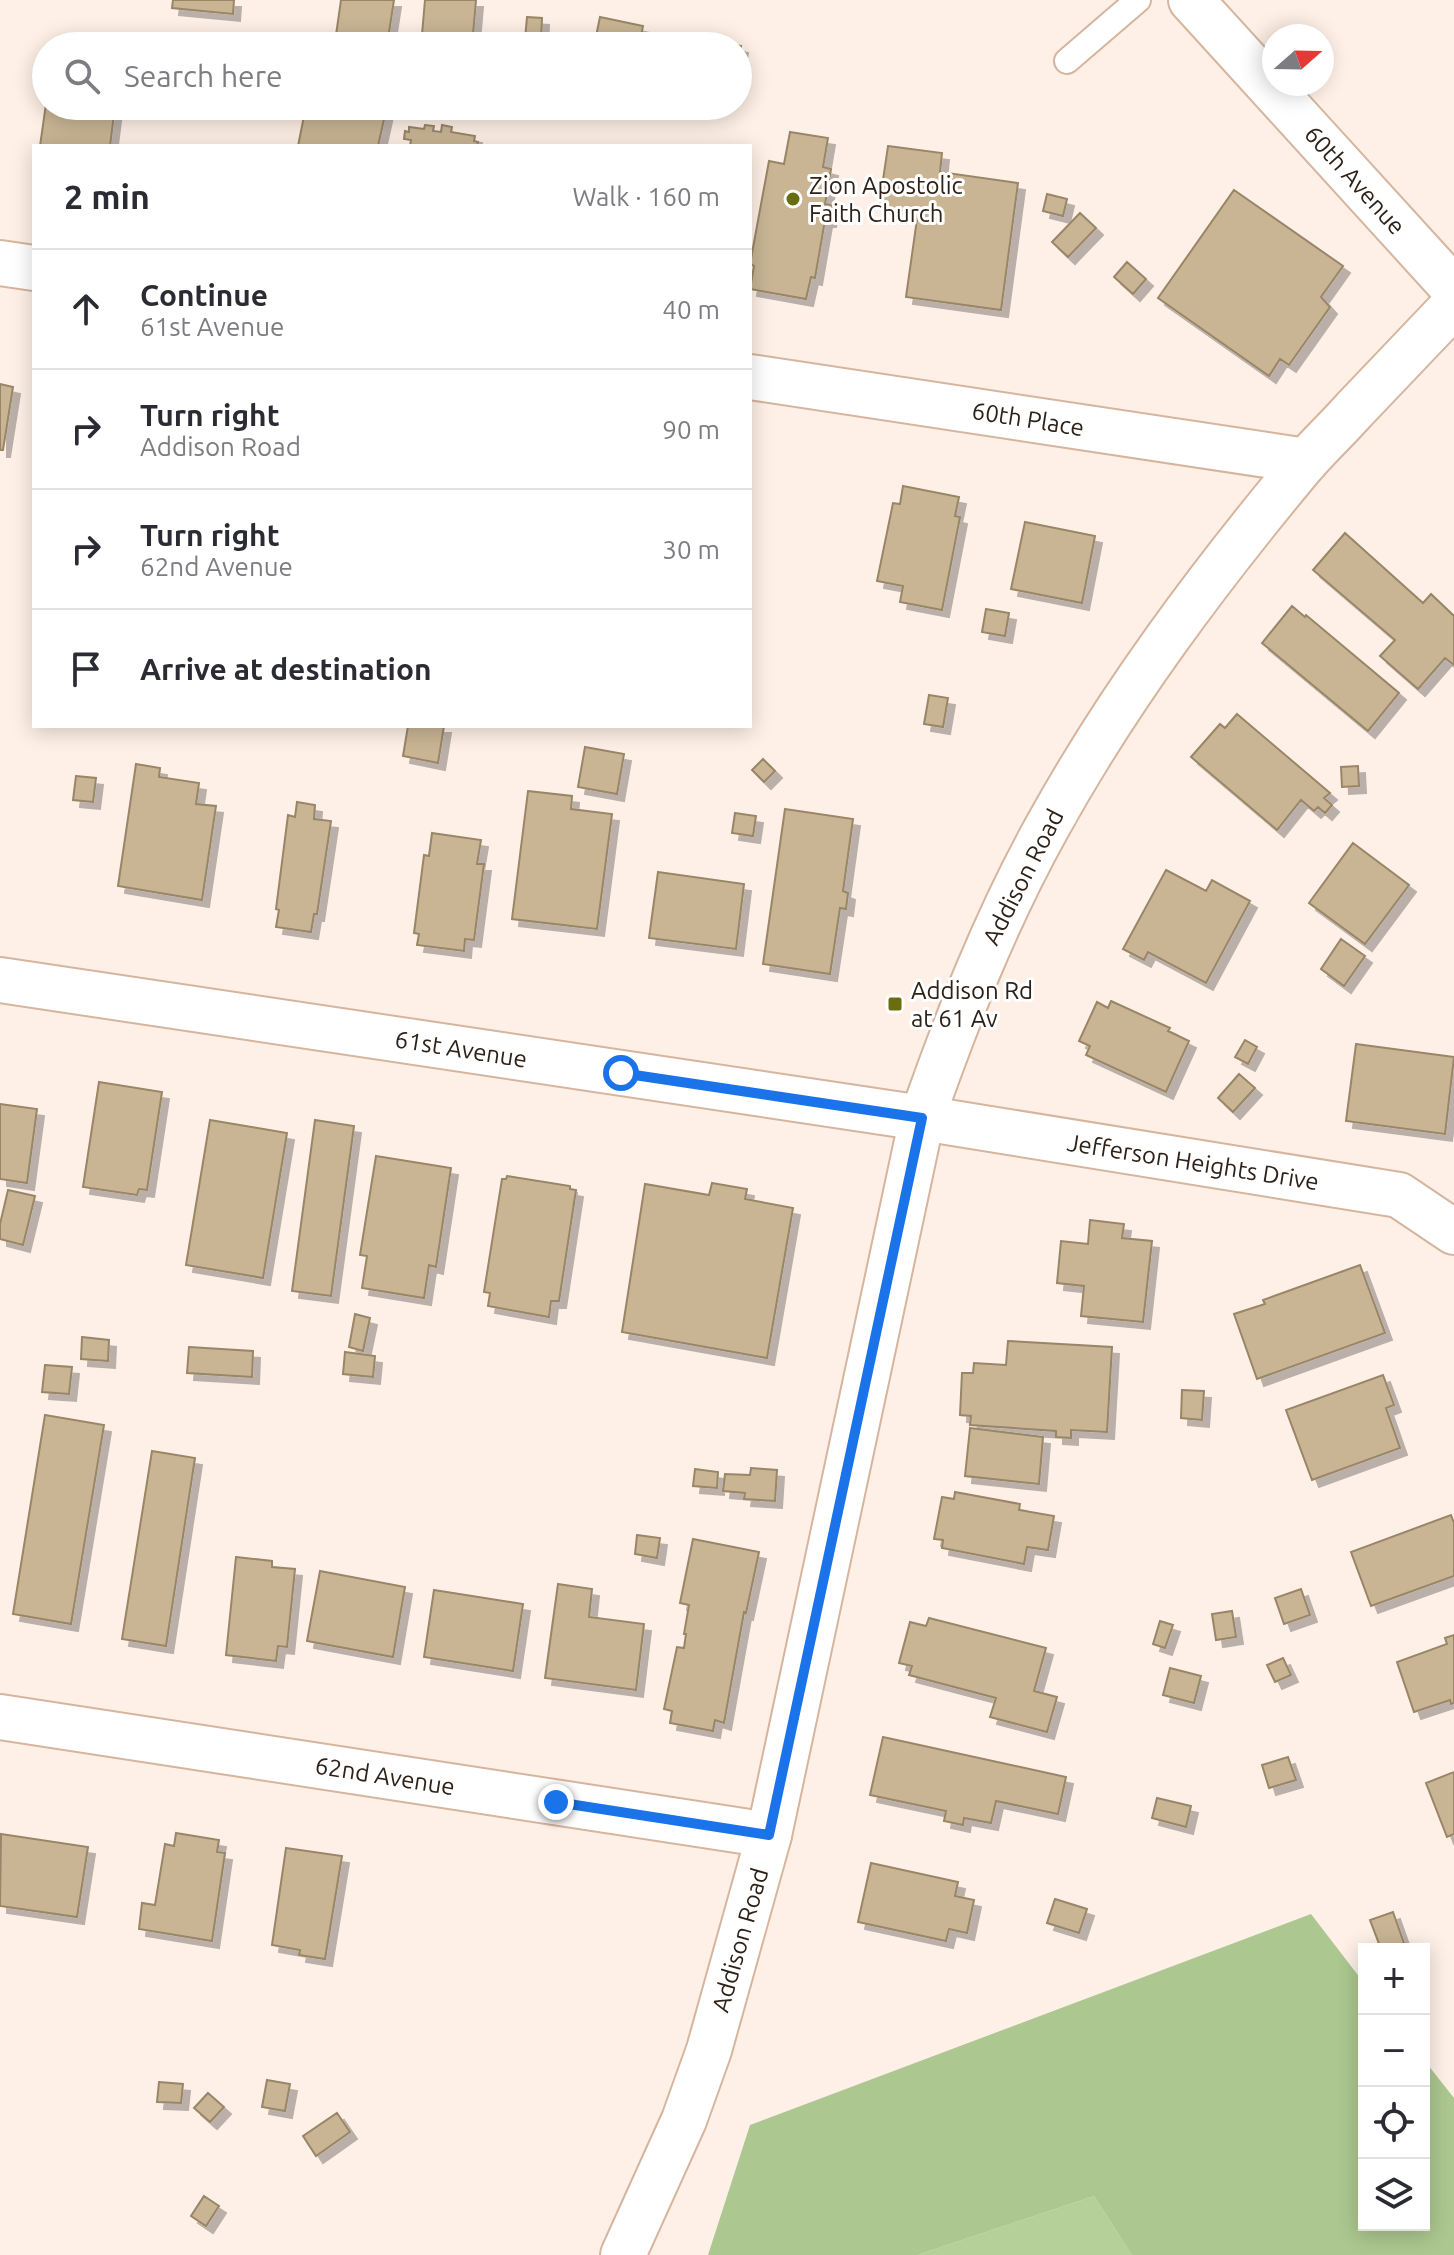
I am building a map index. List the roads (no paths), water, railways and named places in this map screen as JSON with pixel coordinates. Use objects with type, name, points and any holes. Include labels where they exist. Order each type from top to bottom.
[{"type":"street","name":"60th Avenue","points":[[1191,0],[1454,289]]},
{"type":"street","points":[[0,263],[32,268]]},
{"type":"street","name":"Addison Road","points":[[623,2255],[684,2120],[704,2064],[769,1835],[922,1118],[993,933],[1044,831],[1086,758],[1187,610],[1306,461],[1454,305]]},
{"type":"street","name":"60th Place","points":[[752,377],[1306,461]]},
{"type":"street","name":"61st Avenue","points":[[0,980],[922,1118]]},
{"type":"street","name":"Jefferson Heights Drive","points":[[922,1118],[1399,1195],[1454,1232]]},
{"type":"street","name":"62nd Avenue","points":[[0,1717],[769,1835]]},
{"type":"lane","points":[[1067,61],[1138,0]]},
{"type":"place","name":"Zion Apostolic Faith Church","points":[[793,199]]},
{"type":"place","name":"Addison Rd at 61 Av","points":[[895,1004]]}]
